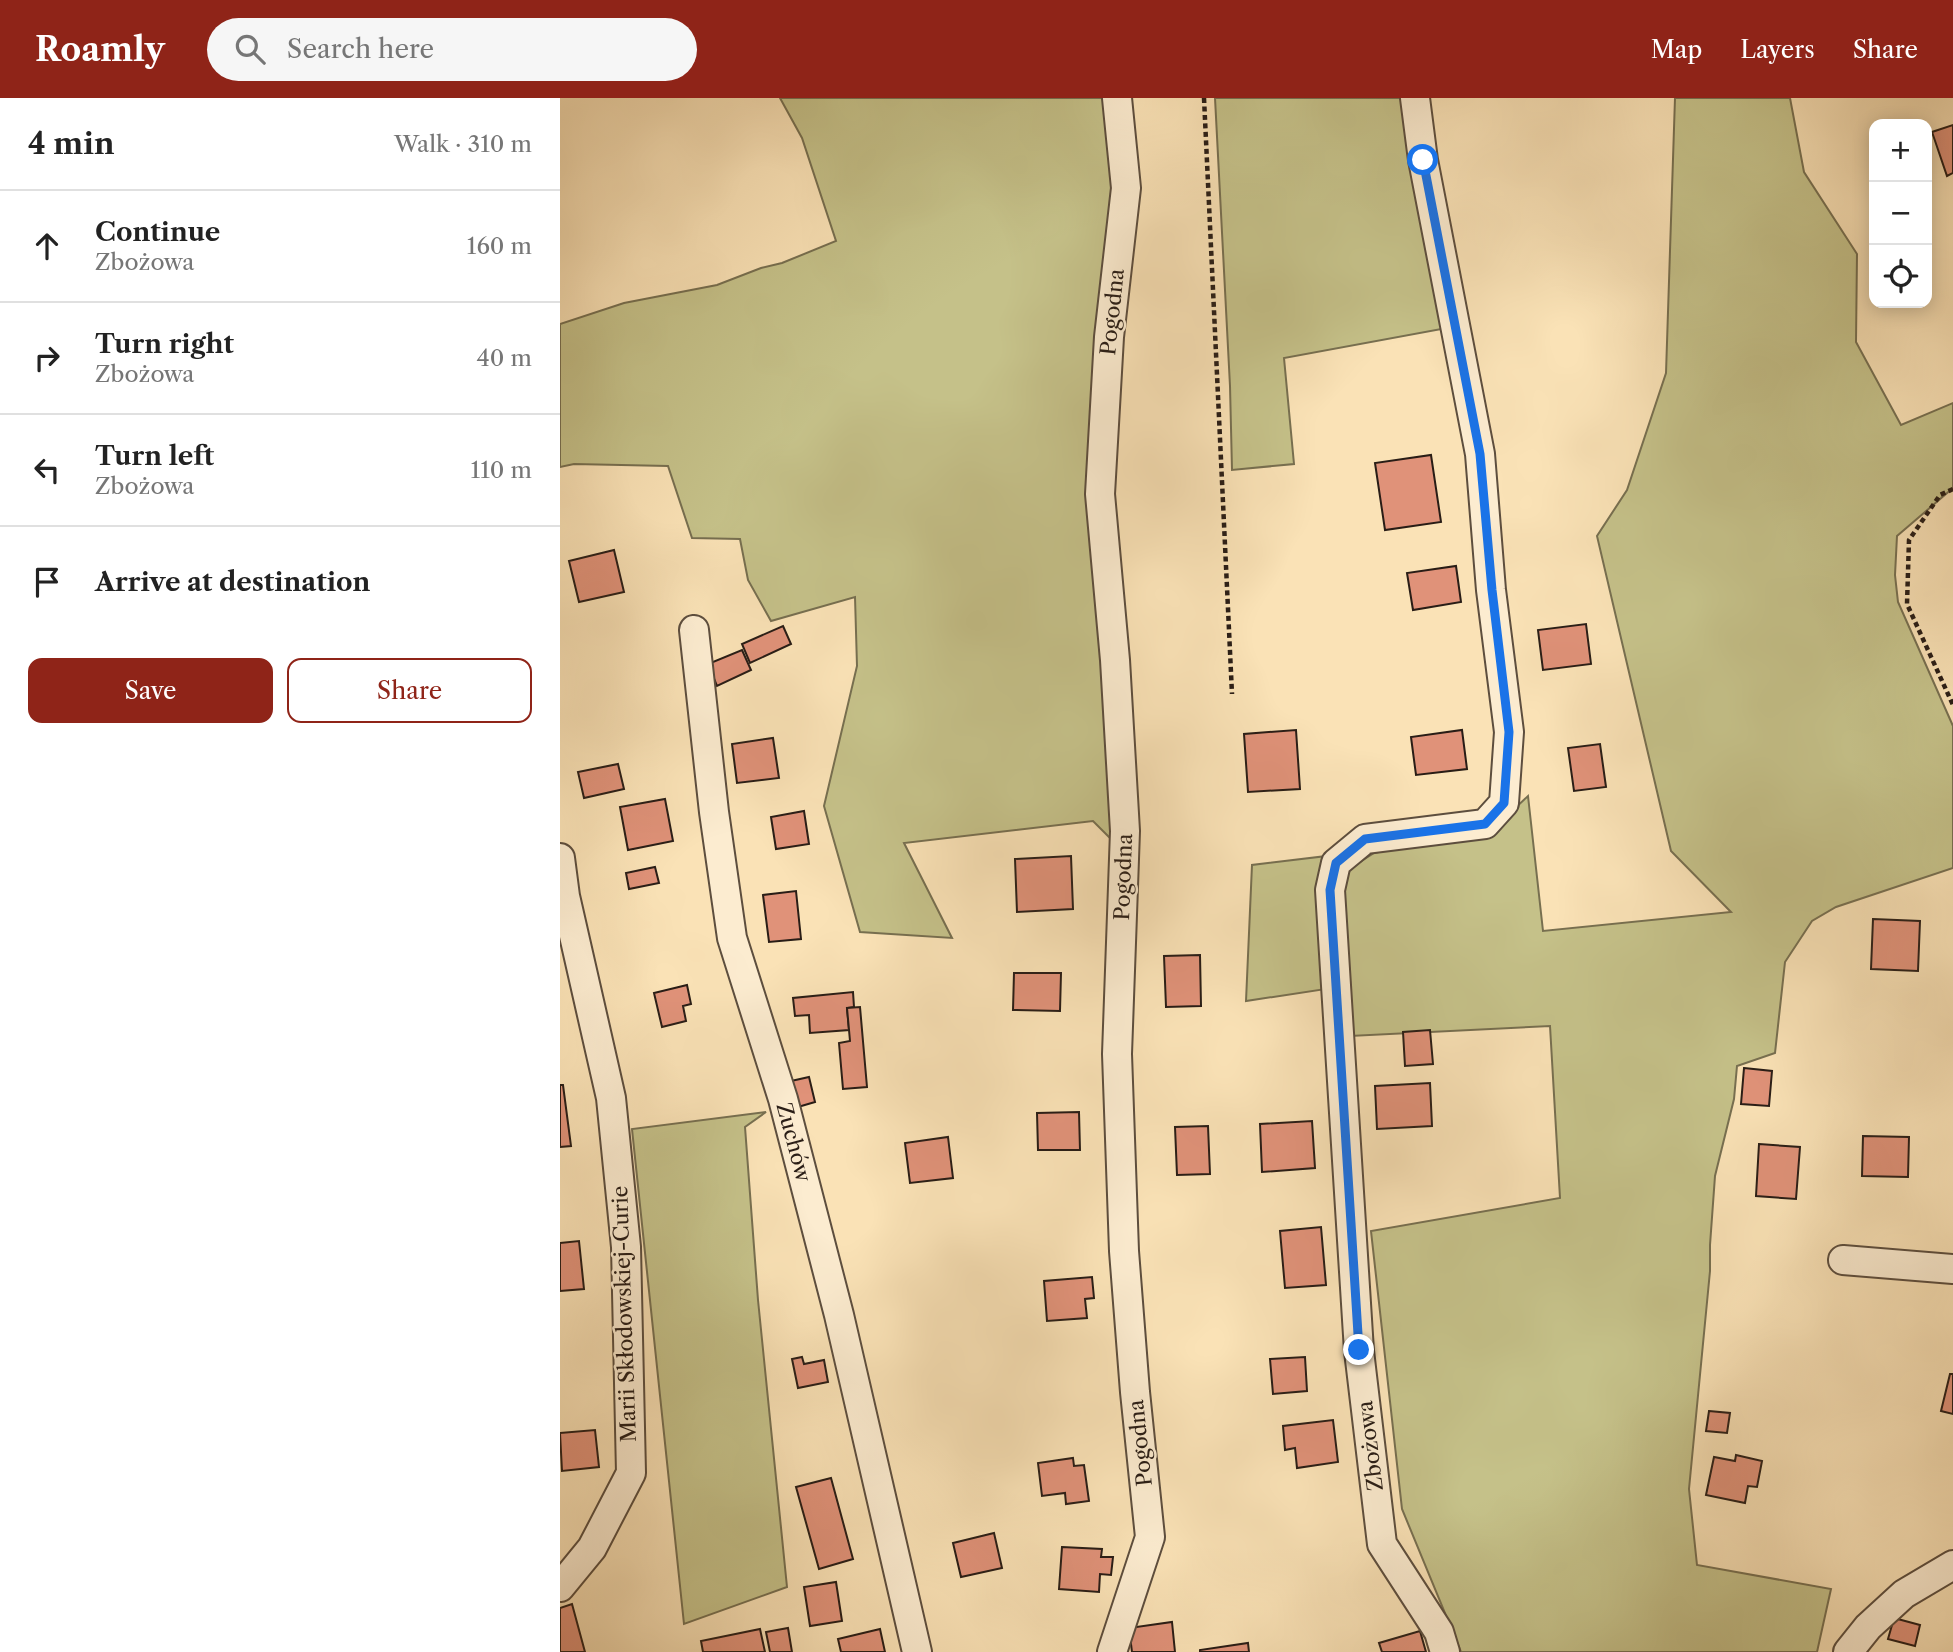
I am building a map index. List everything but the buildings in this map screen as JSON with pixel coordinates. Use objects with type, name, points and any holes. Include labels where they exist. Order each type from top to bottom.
[{"type":"street","name":"Pogodna","points":[[1112,1652],[1150,1537],[1124,1251],[1117,1054],[1125,831],[1115,660],[1100,494],[1109,337],[1126,188],[1117,98]]},
{"type":"street","name":"Zbożowa","points":[[1415,98],[1423,160],[1480,454],[1492,590],[1509,732],[1504,803],[1485,824],[1365,839],[1336,863],[1330,890],[1359,1350],[1382,1544],[1439,1632],[1445,1652]]},
{"type":"street","name":"Zuchów","points":[[694,630],[714,812],[732,938],[783,1099],[843,1327],[917,1652]]},
{"type":"street","name":"Marii Skłodowskiej-Curie","points":[[560,858],[565,896],[611,1098],[625,1247],[631,1473],[592,1548],[560,1587]]},
{"type":"street","points":[[1843,1260],[1953,1269]]},
{"type":"street","points":[[1849,1652],[1868,1626],[1904,1594],[1953,1565]]},
{"type":"path","points":[[1204,98],[1233,694]]},
{"type":"path","points":[[1953,489],[1940,495],[1909,540],[1906,604],[1953,705]]},
{"type":"shaded area","points":[[780,98],[1108,98],[1115,203],[1112,840],[1093,821],[904,843],[952,938],[860,932],[824,806],[857,666],[855,597],[771,621],[748,580],[740,539],[692,538],[668,466],[574,464],[560,467],[560,324],[624,303],[717,285],[836,241],[802,138]]},
{"type":"shaded area","points":[[1215,98],[1407,98],[1447,328],[1284,358],[1294,464],[1232,470]]},
{"type":"shaded area","points":[[1675,98],[1790,98],[1804,172],[1857,254],[1856,342],[1901,425],[1953,403],[1953,488],[1897,536],[1895,575],[1898,602],[1953,726],[1953,868],[1836,907],[1812,921],[1785,962],[1775,1053],[1737,1066],[1734,1099],[1715,1176],[1710,1271],[1689,1489],[1697,1565],[1831,1589],[1817,1652],[1461,1652],[1402,1509],[1371,1231],[1560,1198],[1550,1026],[1350,1036],[1342,901],[1349,869],[1374,853],[1496,826],[1528,796],[1543,931],[1731,912],[1671,851],[1597,536],[1627,490],[1666,373]]},
{"type":"shaded area","points":[[1327,856],[1326,989],[1246,1001],[1252,865]]},
{"type":"shaded area","points":[[766,1112],[745,1127],[758,1300],[787,1587],[684,1624],[632,1129]]},
{"type":"route","points":[[1359,1350],[1330,890],[1336,863],[1365,839],[1485,824],[1504,803],[1509,732],[1492,590],[1480,454],[1423,160]]}]
